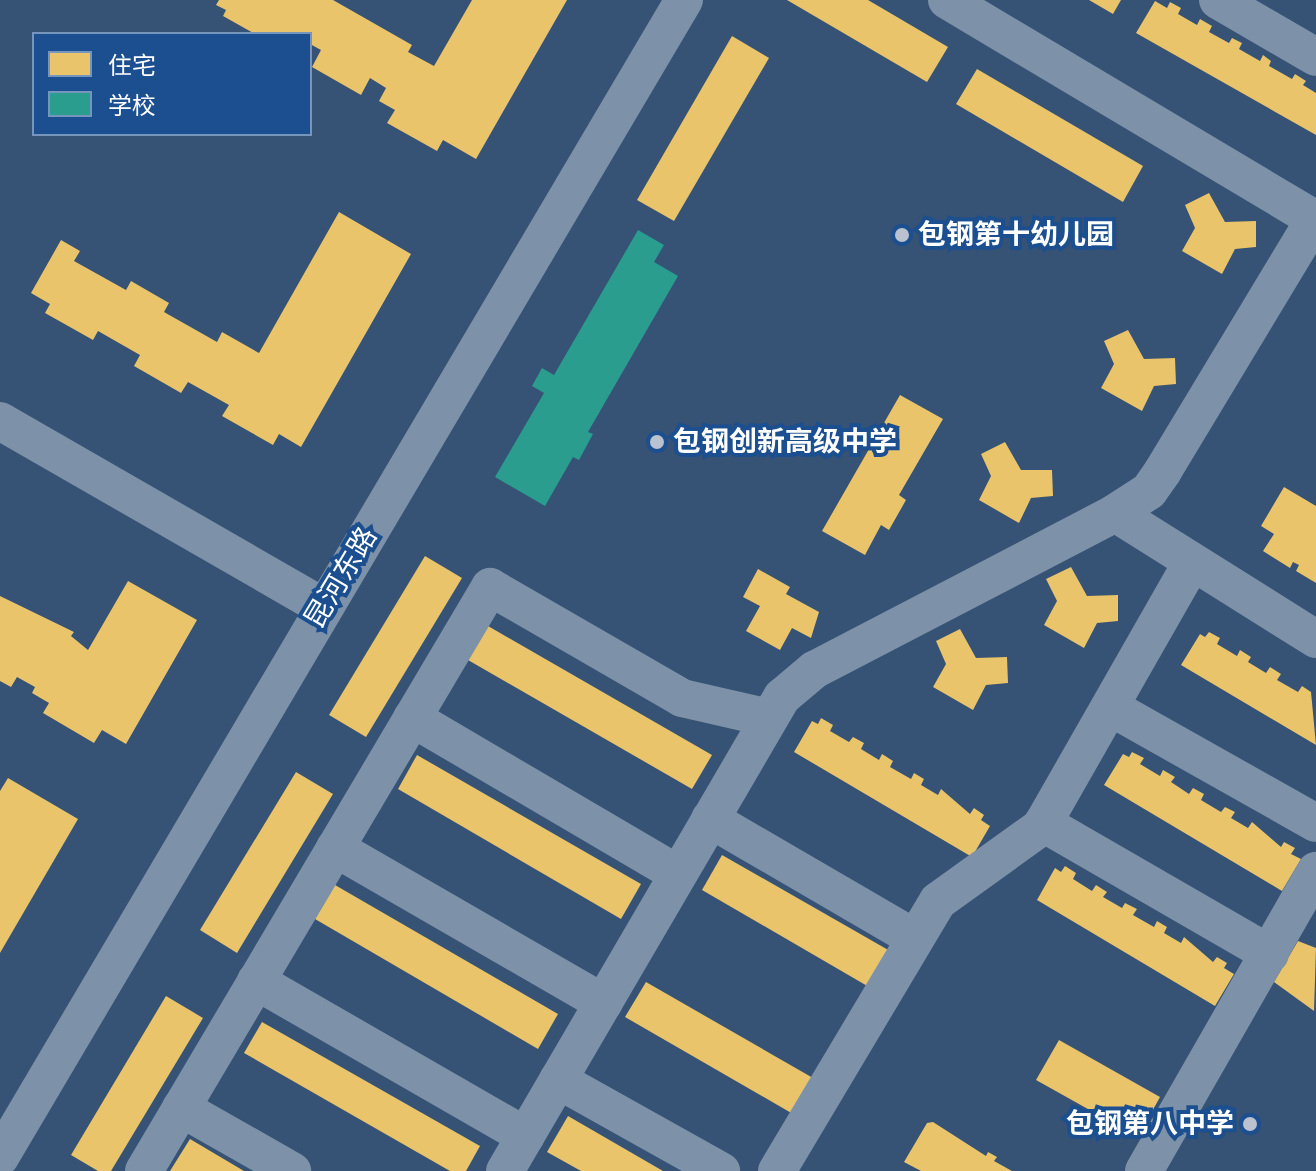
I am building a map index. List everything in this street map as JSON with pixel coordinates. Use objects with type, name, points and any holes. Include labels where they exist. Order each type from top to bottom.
[{"type":"street","name":"昆河东路","points":[[0,1157],[684,0]]},
{"type":"street","points":[[505,1171],[769,718],[789,690],[814,670],[1138,501],[1163,471],[1315,218],[947,0]]},
{"type":"street","points":[[1218,0],[1316,57]]},
{"type":"street","points":[[0,421],[324,607]]},
{"type":"street","points":[[1115,513],[1191,564],[1316,639]]},
{"type":"street","points":[[777,1171],[913,937],[938,901],[1024,842],[1043,823],[1191,564]]},
{"type":"street","points":[[144,1171],[490,587],[682,698],[769,718]]},
{"type":"street","points":[[1110,707],[1316,823]]},
{"type":"street","points":[[412,718],[678,874]]},
{"type":"street","points":[[710,819],[913,937]]},
{"type":"street","points":[[1043,823],[1270,954]]},
{"type":"street","points":[[335,848],[603,1003]]},
{"type":"street","points":[[1144,1171],[1316,871]]},
{"type":"street","points":[[256,981],[526,1136]]},
{"type":"street","points":[[558,1080],[721,1171]]},
{"type":"street","points":[[181,1108],[292,1171]]},
{"type":"building: 住宅","points":[[219,0],[333,0],[412,45],[408,52],[434,66],[472,0],[567,0],[476,159],[443,140],[437,151],[387,123],[395,110],[379,101],[386,88],[370,78],[361,95],[312,67],[321,50],[312,45],[312,32],[251,32],[223,16],[226,10],[216,5]]},
{"type":"building: 住宅","points":[[787,0],[868,0],[948,47],[927,82]]},
{"type":"building: 住宅","points":[[1089,0],[1121,0],[1113,14]]},
{"type":"building: 住宅","points":[[1155,1],[1167,8],[1170,2],[1181,8],[1178,14],[1197,25],[1200,19],[1212,26],[1209,32],[1229,43],[1232,38],[1242,43],[1239,49],[1260,61],[1263,55],[1271,61],[1269,66],[1292,79],[1295,74],[1306,81],[1303,85],[1316,93],[1316,135],[1136,33]]},
{"type":"building: 住宅","points":[[732,36],[769,58],[674,221],[637,200]]},
{"type":"building: 住宅","points":[[977,69],[1143,166],[1123,202],[956,104]]},
{"type":"building: 住宅","points":[[1209,193],[1225,222],[1256,221],[1256,247],[1235,249],[1222,274],[1182,251],[1195,228],[1185,205]]},
{"type":"building: 住宅","points":[[339,212],[411,254],[301,447],[279,434],[273,445],[222,416],[229,405],[188,382],[181,393],[134,366],[140,355],[98,331],[93,340],[45,313],[50,304],[31,293],[61,240],[80,251],[74,261],[126,290],[131,281],[169,303],[164,312],[217,342],[222,332],[259,353]]},
{"type":"building: 住宅","points":[[1128,330],[1144,359],[1175,358],[1176,384],[1154,386],[1142,411],[1101,388],[1114,364],[1104,341]]},
{"type":"building: 住宅","points":[[900,395],[943,419],[899,495],[906,500],[889,530],[881,525],[865,555],[822,531]]},
{"type":"building: 住宅","points":[[1005,442],[1021,470],[1052,470],[1053,496],[1031,498],[1019,523],[979,500],[991,476],[981,454]]},
{"type":"building: 住宅","points":[[1284,487],[1316,506],[1316,583],[1296,571],[1299,565],[1293,562],[1290,568],[1263,551],[1274,534],[1261,526]]},
{"type":"building: 住宅","points":[[425,556],[462,578],[366,737],[329,715]]},
{"type":"building: 住宅","points":[[1071,567],[1087,596],[1118,595],[1118,621],[1097,623],[1084,648],[1044,625],[1057,601],[1046,579]]},
{"type":"building: 住宅","points":[[758,569],[790,587],[786,594],[819,612],[811,638],[792,628],[780,650],[746,631],[760,606],[743,597]]},
{"type":"building: 住宅","points":[[128,581],[197,620],[126,744],[102,730],[94,743],[43,713],[49,703],[32,693],[35,687],[17,677],[11,687],[0,681],[0,596],[74,632],[71,636],[88,650]]},
{"type":"building: 住宅","points":[[488,626],[712,755],[692,789],[468,660]]},
{"type":"building: 住宅","points":[[960,629],[976,658],[1007,657],[1008,683],[986,685],[973,710],[933,687],[946,664],[936,641]]},
{"type":"building: 住宅","points":[[1209,632],[1220,638],[1217,644],[1237,656],[1240,650],[1251,657],[1248,662],[1266,673],[1270,667],[1281,674],[1277,680],[1298,692],[1302,686],[1311,692],[1316,745],[1181,665],[1200,634],[1205,637]]},
{"type":"building: 住宅","points":[[821,718],[833,725],[830,731],[849,742],[853,737],[864,743],[861,749],[879,760],[882,754],[893,761],[890,767],[911,779],[914,773],[924,779],[921,785],[938,795],[941,789],[970,814],[974,808],[984,815],[981,820],[990,826],[972,857],[794,752],[812,721],[818,724]]},
{"type":"building: 住宅","points":[[1132,752],[1144,758],[1140,764],[1160,776],[1163,770],[1175,777],[1171,782],[1189,794],[1193,788],[1204,794],[1201,800],[1221,812],[1225,807],[1235,812],[1231,818],[1248,828],[1252,822],[1281,847],[1284,842],[1295,848],[1291,854],[1301,859],[1282,891],[1104,785],[1123,754],[1129,757]]},
{"type":"building: 住宅","points":[[417,755],[641,884],[621,919],[398,789]]},
{"type":"building: 住宅","points":[[296,772],[333,794],[237,953],[200,930]]},
{"type":"building: 住宅","points":[[8,778],[78,819],[0,953],[0,791]]},
{"type":"building: 住宅","points":[[722,855],[890,951],[869,987],[702,890]]},
{"type":"building: 住宅","points":[[1065,866],[1076,873],[1073,879],[1092,891],[1096,885],[1107,892],[1103,897],[1122,908],[1125,903],[1137,909],[1133,915],[1154,927],[1157,921],[1167,927],[1164,933],[1181,943],[1184,937],[1213,962],[1217,957],[1227,963],[1224,968],[1234,974],[1215,1006],[1037,900],[1055,868],[1061,872]]},
{"type":"building: 住宅","points":[[335,885],[558,1014],[538,1049],[315,919]]},
{"type":"building: 住宅","points":[[1298,941],[1316,948],[1314,1011],[1274,982]]},
{"type":"building: 住宅","points":[[646,982],[813,1078],[793,1114],[625,1017]]},
{"type":"building: 住宅","points":[[166,996],[203,1018],[111,1171],[98,1171],[71,1155]]},
{"type":"building: 住宅","points":[[262,1022],[480,1146],[466,1171],[450,1171],[244,1053]]},
{"type":"building: 住宅","points":[[1059,1040],[1160,1097],[1138,1137],[1036,1080]]},
{"type":"building: 住宅","points":[[568,1116],[663,1171],[581,1171],[547,1152]]},
{"type":"building: 住宅","points":[[933,1122],[986,1156],[988,1152],[997,1157],[994,1161],[1012,1171],[921,1171],[904,1162],[927,1123]]},
{"type":"building: 住宅","points":[[190,1139],[244,1171],[170,1171]]},
{"type":"building: 学校","points":[[638,230],[664,245],[654,262],[678,276],[588,432],[593,434],[579,460],[573,457],[545,506],[495,477],[544,393],[532,386],[542,368],[554,375]]},
{"type":"place","name":"包钢第十幼儿园","points":[[902,235]]},
{"type":"place","name":"包钢创新高级中学","points":[[657,442]]},
{"type":"place","name":"包钢第八中学","points":[[1250,1124]]}]
